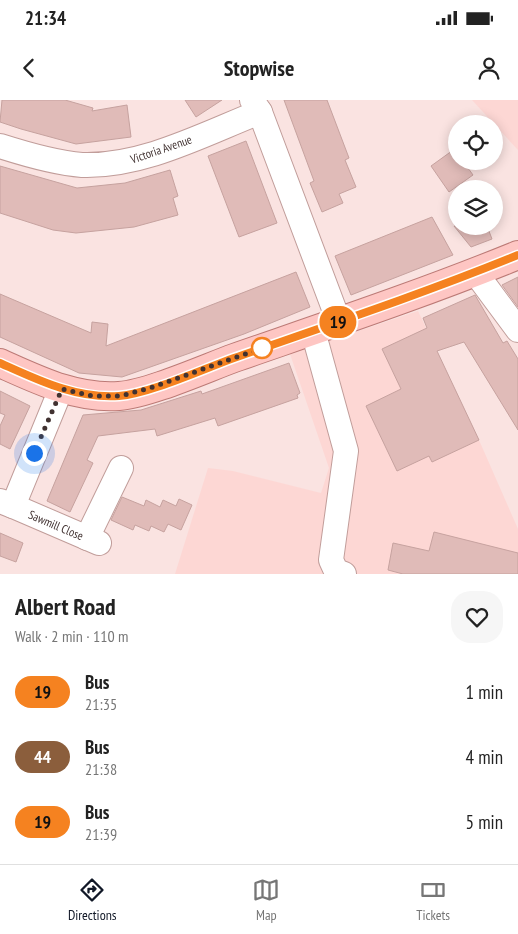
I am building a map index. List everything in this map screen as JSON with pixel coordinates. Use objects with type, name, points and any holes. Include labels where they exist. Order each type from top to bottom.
[{"type":"main road","points":[[0,363],[62,389],[92,396],[121,396],[153,387],[339,322],[518,255]]},
{"type":"street","name":"Victoria Avenue","points":[[0,146],[26,154],[81,165],[116,163],[151,154],[256,106]]},
{"type":"street","points":[[256,106],[339,322]]},
{"type":"street","points":[[475,272],[518,330]]},
{"type":"street","points":[[313,331],[346,451],[331,560],[336,571],[344,574]]},
{"type":"street","name":"Sawmill Close","points":[[62,389],[7,503],[93,540],[121,468]]},
{"type":"shaded area","points":[[472,100],[518,100],[518,150],[503,134],[503,115],[486,115]]},
{"type":"shaded area","points":[[418,311],[479,440],[518,529],[518,574],[175,574],[208,468],[233,471],[321,493],[329,468],[290,354]]},
{"type":"building","points":[[2,100],[65,100],[93,108],[92,111],[127,105],[131,137],[76,144],[21,129],[0,122]]},
{"type":"building","points":[[185,100],[222,100],[196,117]]},
{"type":"building","points":[[284,100],[327,100],[349,158],[345,160],[356,187],[339,194],[343,203],[322,212],[310,183],[314,181]]},
{"type":"building","points":[[246,141],[277,223],[239,237],[208,156]]},
{"type":"building","points":[[448,154],[448,170],[469,170],[473,175],[466,180],[448,180],[448,191],[431,166]]},
{"type":"building","points":[[0,166],[77,188],[125,183],[170,170],[178,196],[173,198],[178,215],[134,227],[76,233],[53,230],[0,213]]},
{"type":"building","points":[[432,217],[453,255],[351,295],[335,256]]},
{"type":"building","points":[[461,235],[490,235],[492,239],[471,247]]},
{"type":"building","points":[[296,272],[310,307],[244,334],[122,377],[79,373],[0,337],[0,294],[91,333],[92,322],[108,324],[106,346]]},
{"type":"building","points":[[518,277],[518,307],[502,285]]},
{"type":"building","points":[[475,295],[503,343],[507,341],[518,359],[518,430],[464,342],[437,351],[479,440],[432,462],[429,456],[397,471],[366,406],[401,389],[382,349],[427,328],[423,318]]},
{"type":"building","points":[[289,363],[300,393],[297,395],[298,398],[218,426],[215,418],[157,436],[155,429],[98,436],[87,460],[93,463],[70,512],[47,501],[83,415],[141,410],[201,391],[202,394]]},
{"type":"building","points":[[0,391],[30,406],[10,449],[0,444],[0,426],[5,415],[0,413]]},
{"type":"building","points":[[122,497],[144,506],[146,500],[160,507],[163,500],[176,506],[179,499],[192,505],[181,530],[168,524],[164,532],[151,526],[149,531],[135,525],[133,530],[111,520]]},
{"type":"building","points":[[434,532],[518,553],[518,574],[403,574],[388,570],[393,543],[429,551]]},
{"type":"building","points":[[0,533],[23,543],[16,562],[0,556]]},
{"type":"bus line","name":"19","points":[[0,363],[62,389],[92,396],[121,396],[153,387],[339,322],[518,255]]},
{"type":"route","points":[[34,453],[62,389],[92,396],[121,396],[153,387],[262,348]]}]
